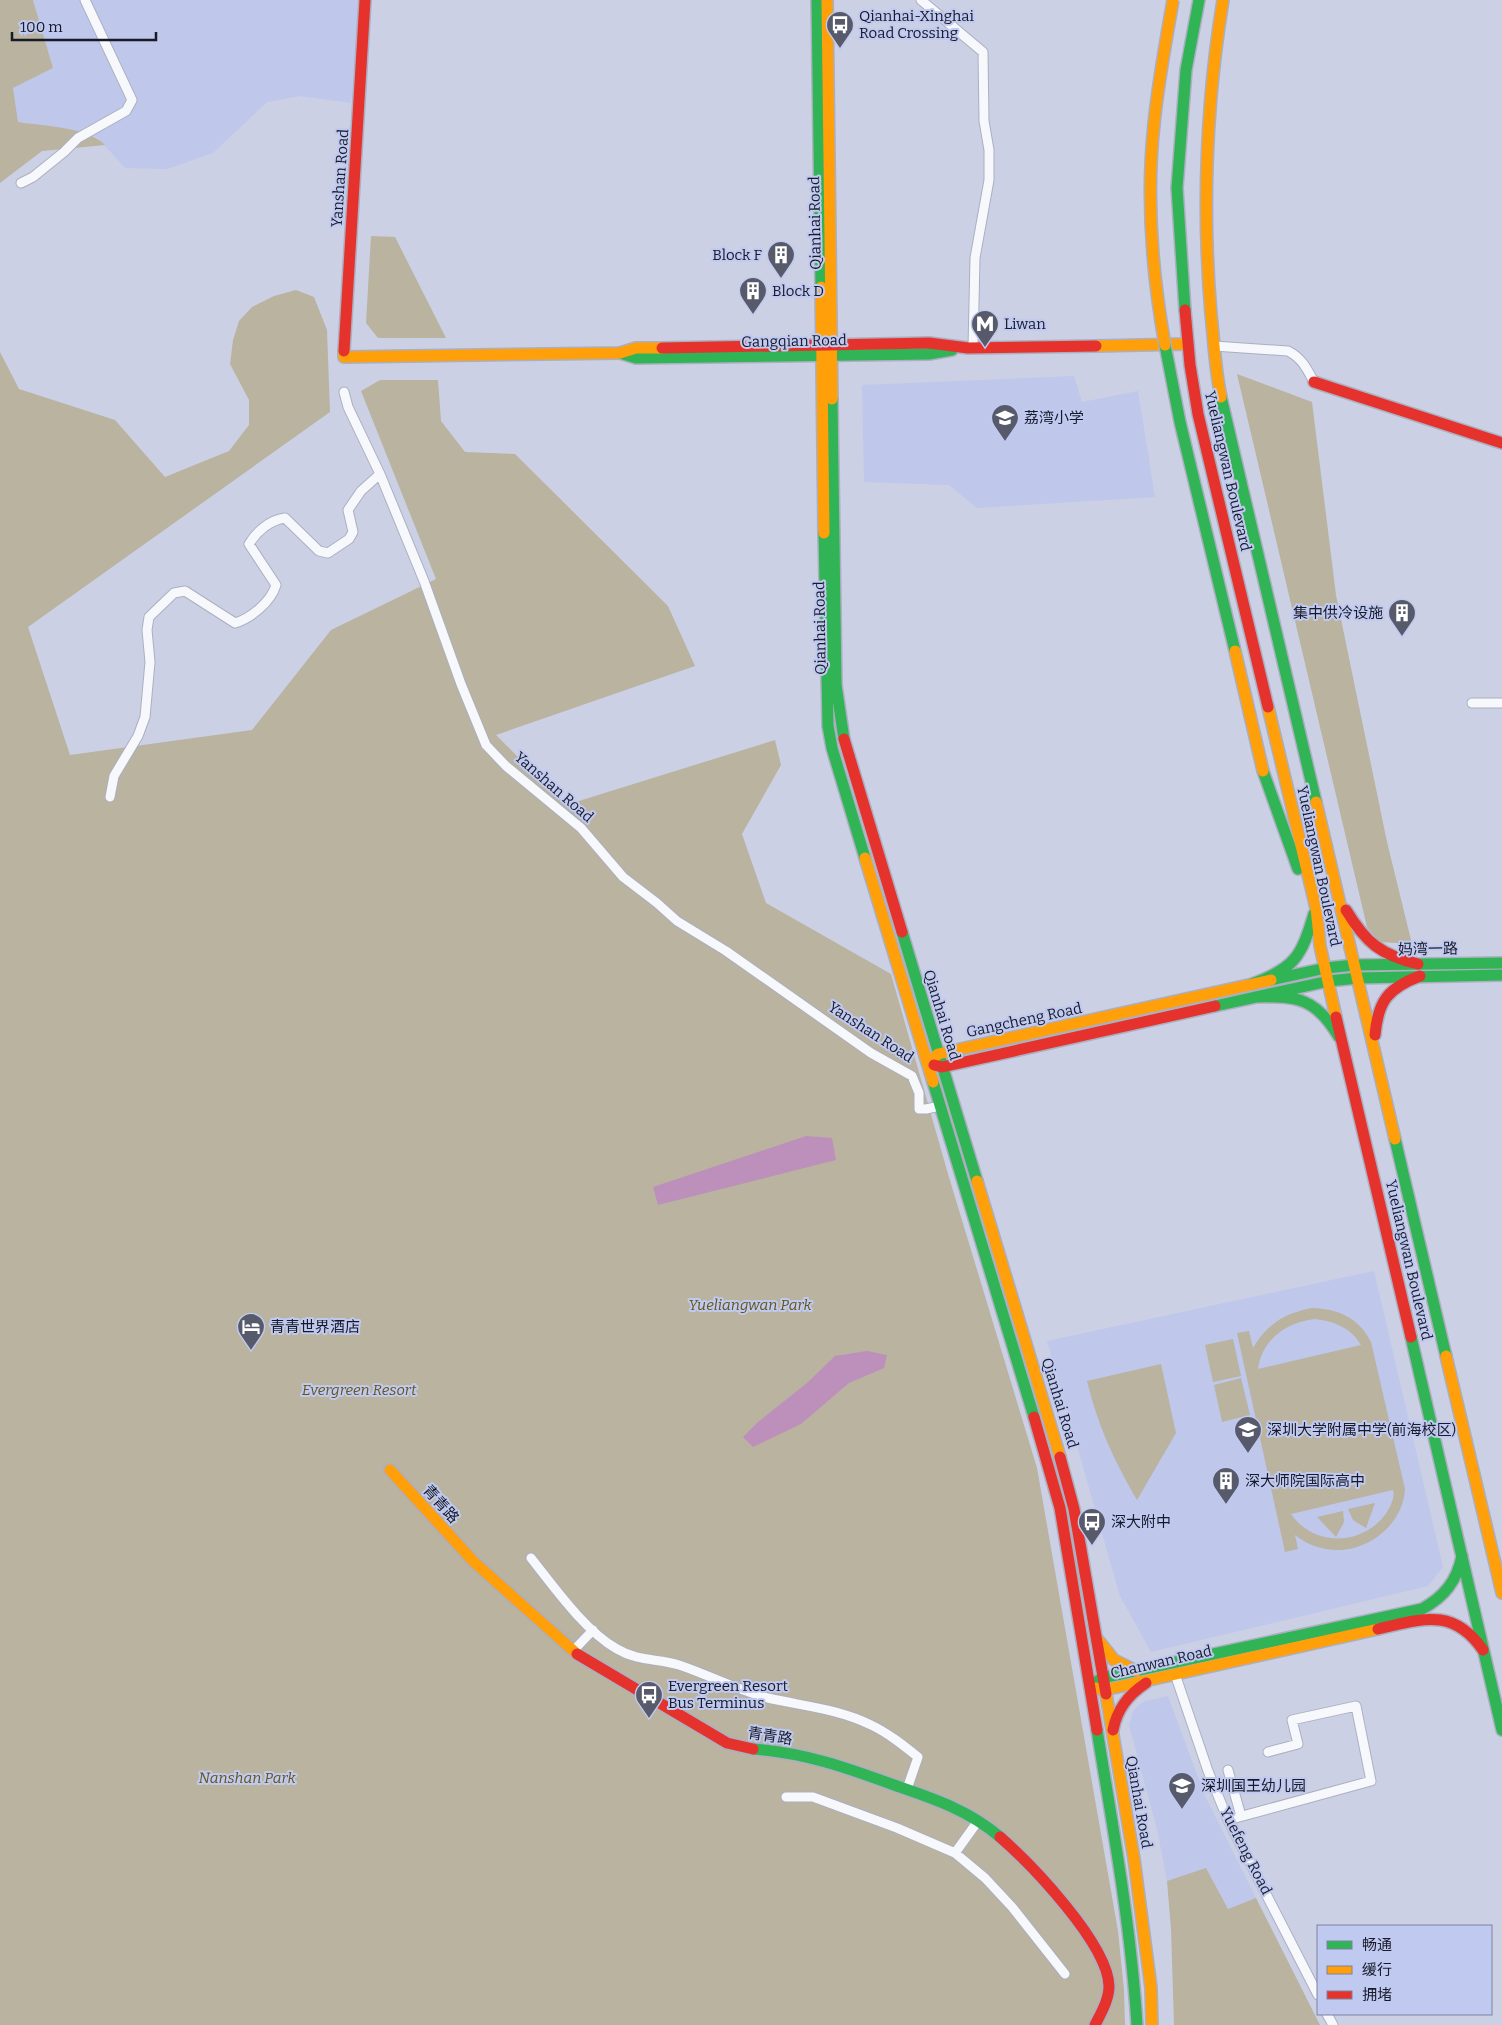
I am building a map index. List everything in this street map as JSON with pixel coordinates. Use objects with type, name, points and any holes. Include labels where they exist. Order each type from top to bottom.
[{"type":"street","points":[[21,183],[33,177],[78,138],[126,111],[132,100],[84,0]]},
{"type":"street","name":"Yanshan Road","points":[[344,357],[365,0]]},
{"type":"street","name":"Qianhai Road","points":[[817,0],[836,685],[840,719],[847,751],[1066,1478],[1079,1534],[1134,1859],[1151,1988],[1152,2025]]},
{"type":"street","name":"Qianhai Road","points":[[827,0],[828,726],[832,748],[1060,1508],[1128,1920],[1134,1972],[1137,2025]]},
{"type":"street","points":[[921,0],[983,52],[984,122],[989,150],[989,180],[975,258],[970,348]]},
{"type":"street","points":[[1174,0],[1156,96],[1150,168],[1154,269],[1158,307],[1169,375],[1263,771],[1301,878],[1312,894]]},
{"type":"street","name":"Yueliangwan Boulevard","points":[[1199,0],[1186,70],[1177,188],[1187,344],[1198,414],[1316,908],[1320,946],[1502,1730]]},
{"type":"street","name":"Yueliangwan Boulevard","points":[[1223,0],[1213,62],[1206,144],[1207,265],[1220,394],[1502,1593]]},
{"type":"street","name":"Gangqian Road","points":[[344,357],[620,353],[636,348],[827,350],[929,343],[970,348],[1187,344]]},
{"type":"street","points":[[1214,346],[1288,351],[1296,355],[1303,362],[1314,382],[1502,443]]},
{"type":"street","name":"Yanshan Road","points":[[344,392],[348,407],[380,474],[424,581],[461,684],[486,745],[506,766],[581,828],[623,877],[677,921],[726,951],[871,1054],[912,1076],[920,1093],[919,1108],[926,1109],[940,1106]]},
{"type":"street","points":[[110,797],[114,776],[138,736],[145,717],[150,662],[147,630],[149,617],[174,593],[185,591],[235,623],[246,620],[274,595],[276,585],[250,544],[255,534],[276,519],[285,518],[319,552],[328,553],[349,539],[353,532],[348,510],[361,491],[380,474]]},
{"type":"street","points":[[1472,703],[1502,703]]},
{"type":"street","points":[[1337,890],[1354,924],[1371,945],[1390,956],[1418,964]]},
{"type":"street","points":[[1252,984],[1282,971],[1301,953],[1316,908]]},
{"type":"street","name":"妈湾一路","points":[[1354,965],[1502,963]]},
{"type":"street","name":"Gangcheng Road","points":[[927,1064],[938,1054],[1326,968],[1354,965]]},
{"type":"street","name":"妈湾一路","points":[[1358,978],[1502,975]]},
{"type":"street","points":[[1375,1053],[1377,1013],[1381,1002],[1390,990],[1403,982],[1420,976]]},
{"type":"street","name":"Gangcheng Road","points":[[927,1064],[942,1067],[1329,981],[1358,978]]},
{"type":"street","points":[[1255,997],[1282,996],[1307,1001],[1328,1020],[1338,1034],[1346,1055]]},
{"type":"street","name":"青青路","points":[[390,1470],[474,1562],[574,1651],[608,1674],[727,1743],[748,1749],[776,1751],[831,1762],[907,1789],[960,1810],[1008,1844],[1067,1910],[1094,1948],[1104,1967],[1109,1985],[1106,2002],[1096,2025]]},
{"type":"street","name":"Chanwan Road","points":[[1089,1686],[1102,1678],[1422,1609],[1432,1604],[1453,1583],[1460,1570],[1462,1554]]},
{"type":"street","points":[[531,1558],[576,1613],[616,1649],[638,1659],[678,1665],[739,1689],[768,1698],[826,1710],[871,1724],[900,1743],[918,1758],[907,1789]]},
{"type":"street","points":[[1494,1559],[1502,1568]]},
{"type":"street","name":"Chanwan Road","points":[[1089,1686],[1104,1690],[1422,1619],[1436,1618],[1449,1620],[1460,1625],[1477,1642],[1484,1653]]},
{"type":"street","points":[[574,1651],[593,1630]]},
{"type":"street","points":[[1095,1633],[1107,1654],[1116,1663],[1136,1671]]},
{"type":"street","name":"Yuefeng Road","points":[[1175,1674],[1208,1771],[1228,1820],[1317,1993]]},
{"type":"street","points":[[1112,1737],[1120,1707],[1132,1693],[1152,1679]]},
{"type":"street","points":[[1228,1820],[1371,1781],[1356,1706],[1292,1720],[1298,1744],[1268,1752]]},
{"type":"street","points":[[1228,1770],[1241,1816]]},
{"type":"street","points":[[786,1797],[813,1797],[897,1828],[955,1853],[985,1878],[1012,1907],[1065,1974]]},
{"type":"street","points":[[955,1853],[978,1821]]},
{"type":"shaded area","points":[[33,0],[360,0],[351,103],[300,96],[267,102],[213,153],[167,169],[125,168],[98,138],[85,133],[18,122],[13,88],[53,68]]},
{"type":"shaded area","name":"荔湾小学","points":[[1074,376],[1082,402],[1138,391],[1155,497],[977,508],[949,485],[864,482],[862,385]]},
{"type":"shaded area","points":[[806,1136],[832,1138],[836,1160],[658,1205],[653,1187]]},
{"type":"shaded area","name":"深圳大学附属中学(前海校区)","points":[[1374,1271],[1443,1567],[1428,1586],[1151,1652],[1120,1596],[1047,1341]]},
{"type":"shaded area","points":[[867,1351],[887,1355],[884,1368],[849,1383],[801,1424],[753,1447],[743,1437],[758,1422],[807,1383],[835,1356]]},
{"type":"shaded area","name":"深圳国王幼儿园","points":[[1168,1696],[1205,1796],[1256,1898],[1228,1909],[1206,1869],[1167,1881],[1158,1833],[1129,1725],[1133,1711],[1139,1705],[1145,1701]]},
{"type":"green space","points":[[0,0],[33,0],[53,68],[13,88],[18,122],[77,131],[88,134],[105,145],[42,151],[0,183]]},
{"type":"green space","points":[[371,236],[395,237],[446,338],[378,338],[366,323]]},
{"type":"green space","points":[[296,290],[314,297],[327,330],[330,412],[28,627],[70,755],[252,730],[331,630],[436,579],[361,391],[380,380],[438,380],[441,421],[465,452],[515,454],[668,606],[695,666],[496,735],[566,805],[775,740],[781,765],[742,834],[766,903],[891,974],[948,1174],[1037,1468],[1118,1931],[1124,1990],[1125,2025],[0,2025],[0,352],[19,389],[115,420],[165,477],[229,451],[249,425],[249,400],[230,364],[233,340],[239,321],[252,307],[274,296]]},
{"type":"green space","points":[[1237,374],[1312,402],[1336,595],[1387,842],[1412,944],[1380,942],[1367,927]]},
{"type":"green space","points":[[1312,1308],[1331,1310],[1347,1316],[1361,1327],[1371,1342],[1405,1489],[1403,1503],[1389,1527],[1379,1536],[1354,1548],[1326,1549],[1309,1544],[1295,1535],[1298,1549],[1285,1552],[1237,1333],[1249,1331],[1253,1348],[1264,1332],[1271,1326],[1285,1317]],"holes":[[[1315,1319],[1341,1326],[1352,1334],[1361,1345],[1258,1369],[1260,1358],[1270,1341],[1286,1328]],[[1393,1490],[1393,1499],[1387,1512],[1377,1523],[1353,1537],[1339,1539],[1313,1533],[1301,1525],[1291,1514]]]},
{"type":"green space","points":[[1233,1339],[1241,1376],[1213,1382],[1205,1345]]},
{"type":"green space","points":[[1161,1364],[1176,1433],[1137,1500],[1108,1442],[1096,1413],[1087,1381]]},
{"type":"green space","points":[[1241,1378],[1250,1415],[1222,1422],[1214,1385]]},
{"type":"green space","points":[[1375,1503],[1366,1528],[1353,1520],[1348,1509]]},
{"type":"green space","points":[[1343,1511],[1344,1522],[1336,1537],[1317,1517]]},
{"type":"green space","points":[[1206,1868],[1228,1909],[1256,1898],[1320,2025],[1174,2025],[1171,1929],[1167,1881]]},
{"type":"traffic: fast","points":[[817,0],[821,287]]},
{"type":"traffic: fast","points":[[1185,310],[1177,188],[1186,70],[1199,0]]},
{"type":"traffic: fast","points":[[1165,345],[1180,422],[1235,651]]},
{"type":"traffic: fast","points":[[620,353],[636,358],[929,354],[952,350]]},
{"type":"traffic: fast","points":[[1221,397],[1316,802]]},
{"type":"traffic: fast","points":[[832,399],[836,685],[844,739]]},
{"type":"traffic: fast","points":[[824,533],[828,726],[832,748],[865,858]]},
{"type":"traffic: fast","points":[[1263,771],[1298,869]]},
{"type":"traffic: fast","points":[[1252,984],[1278,972],[1294,959],[1305,941],[1314,914]]},
{"type":"traffic: fast","points":[[902,932],[977,1181]]},
{"type":"traffic: fast","points":[[1271,980],[1326,968],[1354,965],[1502,963]]},
{"type":"traffic: fast","points":[[1215,1006],[1329,981],[1358,978],[1502,975]]},
{"type":"traffic: fast","points":[[1255,997],[1283,997],[1305,1002],[1322,1014],[1339,1037]]},
{"type":"traffic: fast","points":[[933,1082],[1034,1417]]},
{"type":"traffic: fast","points":[[1395,1139],[1446,1356]]},
{"type":"traffic: fast","points":[[1411,1337],[1502,1730]]},
{"type":"traffic: fast","points":[[1096,1682],[1102,1678],[1422,1609],[1443,1594],[1453,1581],[1462,1556]]},
{"type":"traffic: fast","points":[[1097,1730],[1126,1914],[1137,2025]]},
{"type":"traffic: fast","points":[[753,1749],[808,1757],[859,1772],[950,1806],[976,1819],[1000,1837]]},
{"type":"traffic: slow","points":[[827,0],[832,399]]},
{"type":"traffic: slow","points":[[1165,345],[1154,263],[1151,180],[1156,109],[1173,0]]},
{"type":"traffic: slow","points":[[1221,397],[1216,366],[1208,274],[1206,195],[1209,117],[1223,0]]},
{"type":"traffic: slow","points":[[821,287],[824,533]]},
{"type":"traffic: slow","points":[[1096,346],[1187,344]]},
{"type":"traffic: slow","points":[[344,351],[344,357],[620,353],[636,348],[662,348]]},
{"type":"traffic: slow","points":[[1235,651],[1263,771]]},
{"type":"traffic: slow","points":[[1268,707],[1316,908],[1320,946],[1336,1017]]},
{"type":"traffic: slow","points":[[1316,802],[1395,1139]]},
{"type":"traffic: slow","points":[[865,858],[933,1082]]},
{"type":"traffic: slow","points":[[933,1059],[938,1054],[1271,980]]},
{"type":"traffic: slow","points":[[977,1181],[1060,1457]]},
{"type":"traffic: slow","points":[[1446,1356],[1502,1593]]},
{"type":"traffic: slow","points":[[390,1470],[474,1562],[577,1654]]},
{"type":"traffic: slow","points":[[1096,1688],[1104,1690],[1378,1629]]},
{"type":"traffic: slow","points":[[1099,1641],[1114,1660],[1136,1671]]},
{"type":"traffic: slow","points":[[1106,1694],[1134,1859],[1151,1988],[1152,2025]]},
{"type":"traffic: jam","points":[[344,351],[365,0]]},
{"type":"traffic: jam","points":[[1185,310],[1190,365],[1198,414],[1268,707]]},
{"type":"traffic: jam","points":[[662,348],[929,343],[968,348],[1096,346]]},
{"type":"traffic: jam","points":[[1314,382],[1502,443]]},
{"type":"traffic: jam","points":[[844,739],[902,932]]},
{"type":"traffic: jam","points":[[1346,910],[1360,931],[1376,946],[1384,952],[1418,964]]},
{"type":"traffic: jam","points":[[1375,1035],[1379,1013],[1387,997],[1392,991],[1420,976]]},
{"type":"traffic: jam","points":[[934,1065],[942,1067],[1215,1006]]},
{"type":"traffic: jam","points":[[1336,1017],[1411,1337]]},
{"type":"traffic: jam","points":[[1034,1417],[1060,1508],[1097,1730]]},
{"type":"traffic: jam","points":[[1060,1457],[1074,1509],[1106,1694]]},
{"type":"traffic: jam","points":[[1378,1629],[1423,1620],[1448,1622],[1460,1627],[1472,1636],[1483,1650]]},
{"type":"traffic: jam","points":[[577,1654],[727,1743],[753,1749]]},
{"type":"traffic: jam","points":[[1113,1730],[1117,1715],[1124,1703],[1146,1683]]},
{"type":"traffic: jam","points":[[1000,1837],[1048,1885],[1066,1906],[1096,1949],[1105,1969],[1109,1991],[1095,2025]]},
{"type":"place","name":"Qianhai-Xinghai Road Crossing","points":[[840,49]]},
{"type":"place","name":"Block F","points":[[781,279]]},
{"type":"place","name":"Block D","points":[[753,315]]},
{"type":"place","name":"Liwan","points":[[985,348]]},
{"type":"place","name":"荔湾小学","points":[[1005,442]]},
{"type":"place","name":"集中供冷设施","points":[[1402,637]]},
{"type":"place","name":"青青世界酒店","points":[[251,1351]]},
{"type":"place","name":"深圳大学附属中学(前海校区)","points":[[1248,1454]]},
{"type":"place","name":"深大师院国际高中","points":[[1226,1505]]},
{"type":"place","name":"深大附中","points":[[1092,1546]]},
{"type":"place","name":"Evergreen Resort Bus Terminus","points":[[649,1719]]},
{"type":"place","name":"深圳国王幼儿园","points":[[1182,1810]]},
{"type":"park label","name":"Yueliangwan Park","points":[[750,1305]]},
{"type":"park label","name":"Evergreen Resort","points":[[359,1390]]},
{"type":"park label","name":"Nanshan Park","points":[[247,1778]]}]
